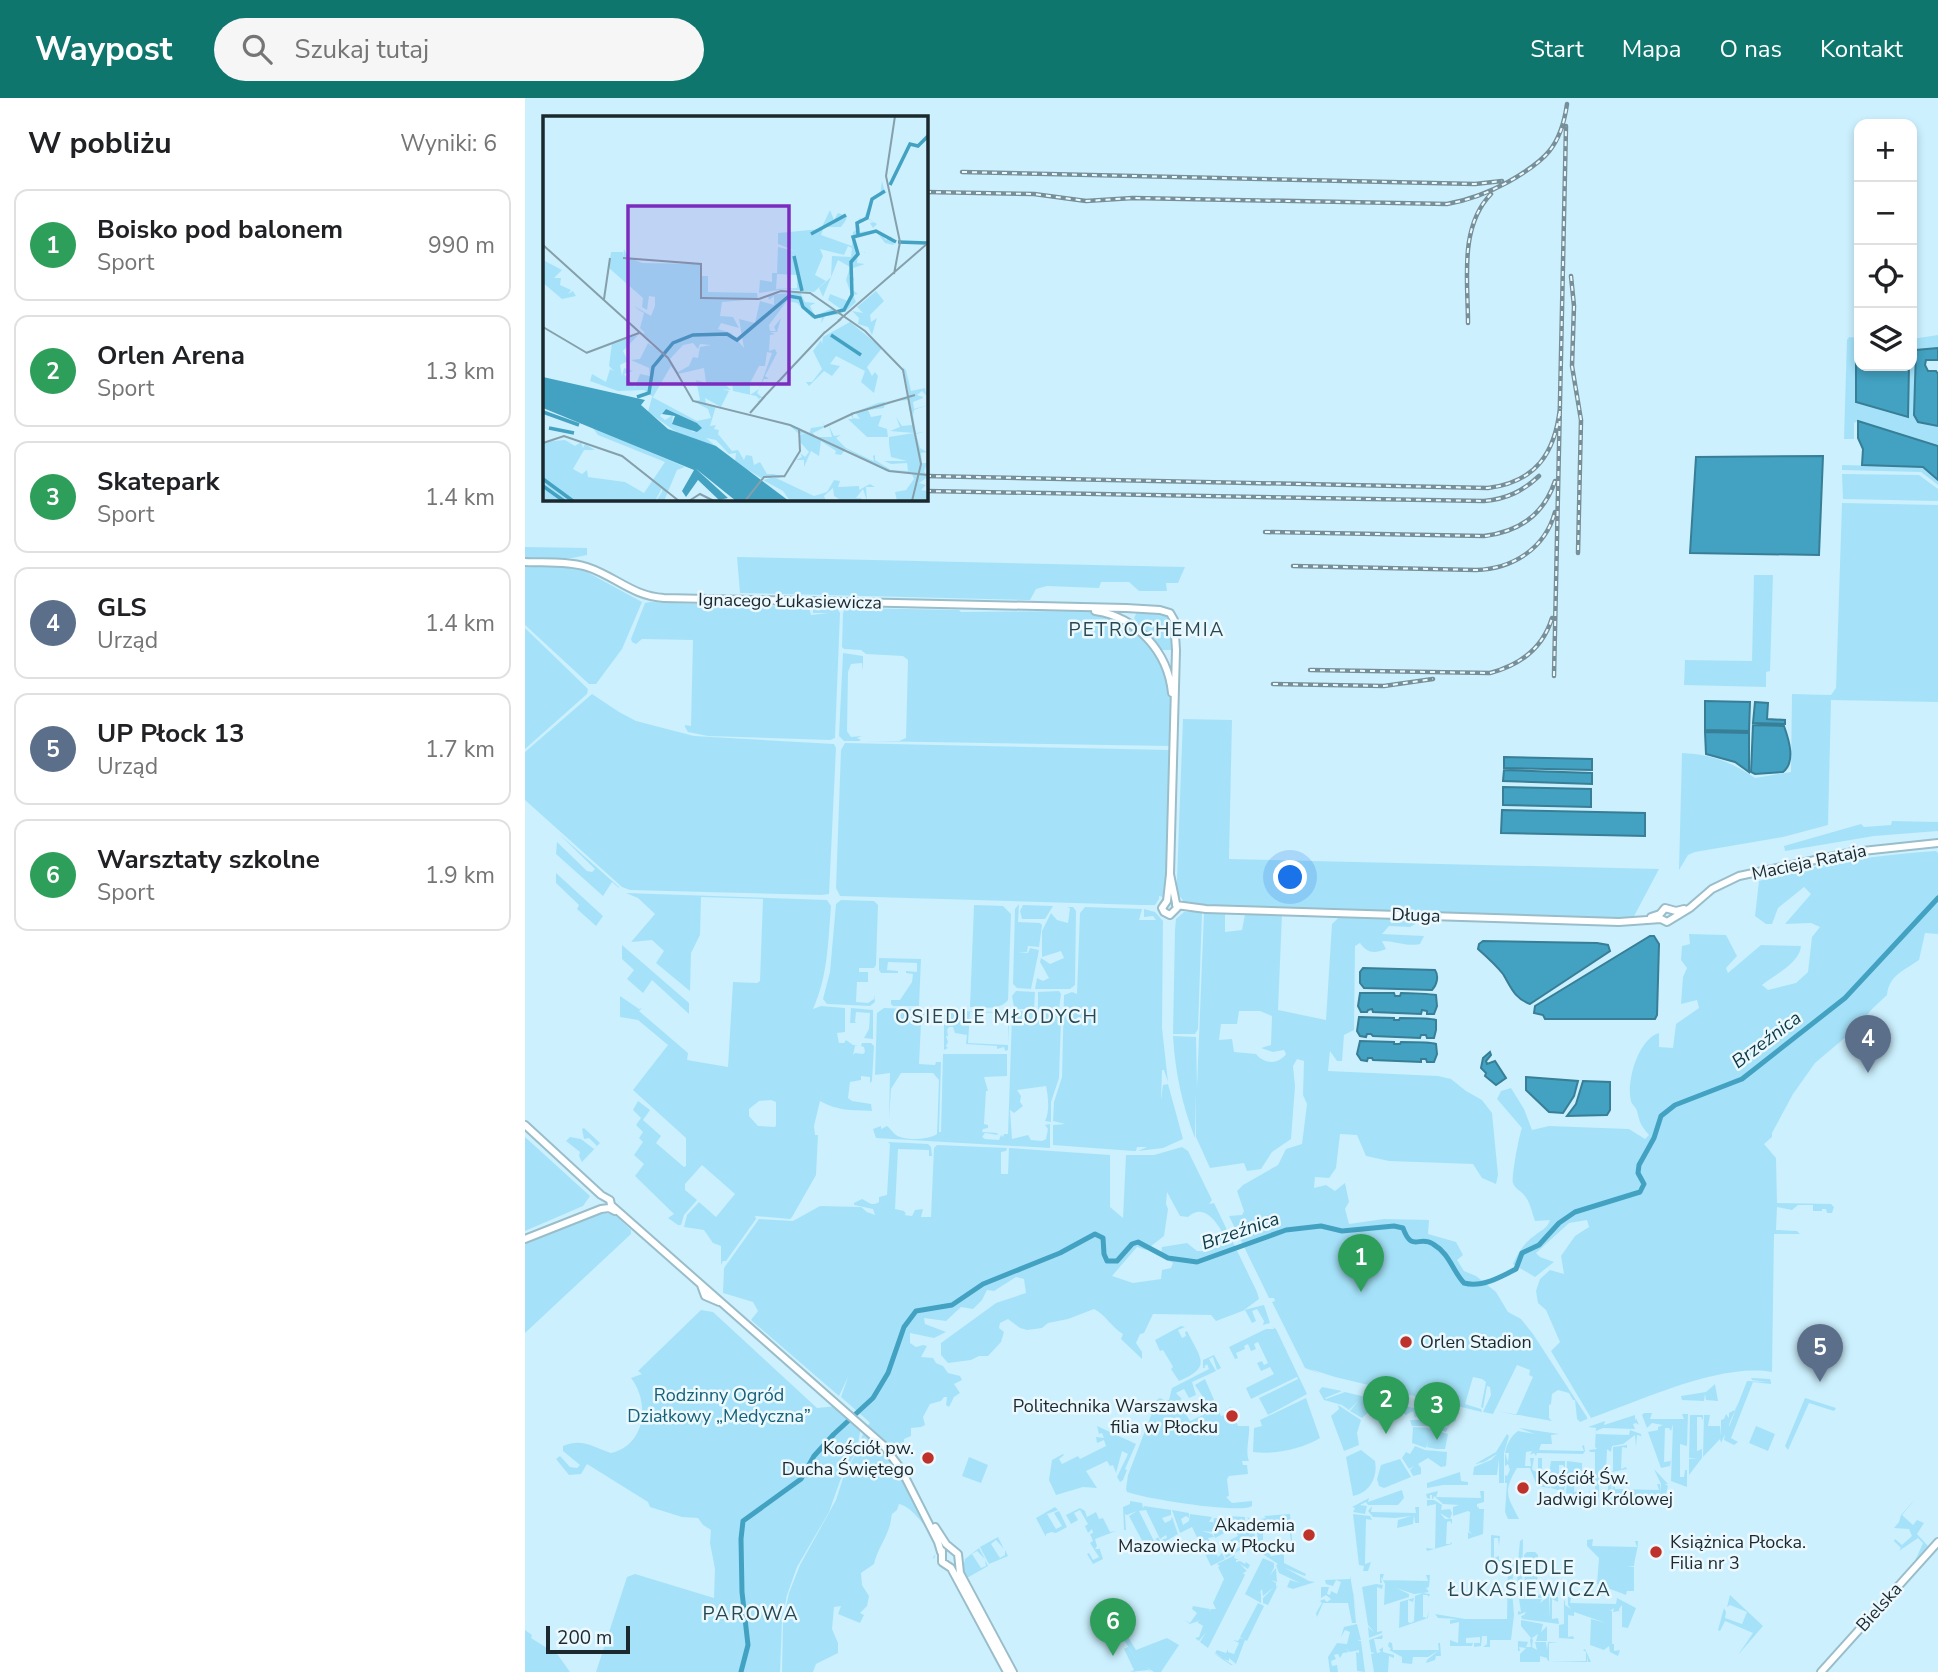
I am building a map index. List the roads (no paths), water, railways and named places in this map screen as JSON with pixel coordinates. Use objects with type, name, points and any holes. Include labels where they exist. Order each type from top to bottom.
[{"type":"main road","name":"Ignacego Łukasiewicza","points":[[525,562],[582,566],[633,591],[660,598],[1126,608],[1160,610],[1172,616],[1176,643],[1167,901]]},
{"type":"main road","name":"Ignacego Łukasiewicza","points":[[1062,608],[1101,611],[1117,616],[1142,632],[1155,646],[1169,672],[1174,706]]},
{"type":"main road","points":[[1117,616],[1127,617],[1129,614],[1126,608]]},
{"type":"main road","points":[[1142,632],[1134,623],[1133,616],[1137,611],[1146,609]]},
{"type":"main road","points":[[1155,646],[1168,652],[1176,643]]},
{"type":"main road","name":"Macieja Rataja","points":[[1673,919],[1712,889],[1739,876],[1864,850],[1938,843]]},
{"type":"main road","name":"Ignacego Łukasiewicza","points":[[1170,874],[1176,906]]},
{"type":"main road","points":[[1167,901],[1176,906],[1171,915],[1164,912],[1163,906],[1167,901]]},
{"type":"main road","name":"Długa","points":[[1176,906],[1629,922],[1660,916]]},
{"type":"main road","points":[[1673,910],[1673,919],[1667,922],[1660,916],[1665,908],[1690,908]]},
{"type":"main road","points":[[525,1125],[590,1185],[605,1204],[623,1214],[709,1293],[877,1438],[894,1458],[939,1542],[943,1563],[955,1566],[963,1578],[1013,1672]]},
{"type":"main road","points":[[525,1239],[605,1204]]},
{"type":"main road","points":[[913,1493],[949,1547],[958,1555],[955,1566],[1007,1672]]},
{"type":"main road","name":"Bielska","points":[[1821,1672],[1938,1542]]},
{"type":"main road","points":[[941,1552],[949,1547]]},
{"type":"waterway","name":"Brzeźnica","points":[[741,1672],[748,1645],[742,1592],[743,1521],[801,1479],[814,1456],[873,1398],[888,1373],[904,1327],[916,1311],[952,1305],[983,1284],[1060,1253],[1095,1234],[1103,1238],[1107,1261],[1117,1261],[1132,1244],[1138,1242],[1168,1258],[1197,1262],[1286,1230],[1321,1226],[1342,1231],[1394,1226],[1403,1228],[1413,1242],[1428,1242],[1439,1248],[1464,1283],[1484,1283],[1497,1278],[1516,1269],[1522,1253],[1539,1245],[1559,1223],[1575,1212],[1640,1192],[1644,1184],[1638,1173],[1639,1165],[1654,1138],[1661,1116],[1675,1105],[1742,1079],[1845,998],[1938,898]]},
{"type":"railway","points":[[927,192],[1034,194],[1086,201],[1133,198],[1447,204],[1493,190],[1532,167],[1555,142],[1567,104]]},
{"type":"railway","points":[[1554,676],[1566,126]]},
{"type":"railway","points":[[962,172],[1475,184],[1502,181]]},
{"type":"railway","points":[[1468,323],[1467,255],[1470,238],[1481,207],[1491,194]]},
{"type":"railway","points":[[1571,276],[1574,306],[1572,366],[1581,420],[1578,553]]},
{"type":"railway","points":[[927,476],[1488,488],[1519,479],[1540,463],[1553,439],[1560,408]]},
{"type":"railway","points":[[927,491],[1484,501],[1514,493],[1539,476]]},
{"type":"railway","points":[[1265,532],[1484,536],[1497,534],[1519,526],[1537,512],[1555,481]]},
{"type":"railway","points":[[1293,566],[1489,569],[1525,555],[1543,537],[1555,512]]},
{"type":"railway","points":[[1310,670],[1490,673],[1501,670],[1529,654],[1543,638],[1552,618]]},
{"type":"railway","points":[[1273,684],[1384,686],[1433,679]]},
{"type":"place","name":"GLS","points":[[1868,1073]]},
{"type":"place","name":"Boisko pod balonem","points":[[1361,1292]]},
{"type":"place","name":"Orlen Stadion","points":[[1406,1342]]},
{"type":"place","name":"UP Płock 13","points":[[1820,1382]]},
{"type":"place","name":"Politechnika Warszawska filia w Płocku","points":[[1232,1416]]},
{"type":"place","name":"Orlen Arena","points":[[1386,1434]]},
{"type":"place","name":"Skatepark","points":[[1437,1440]]},
{"type":"place","name":"Kościół pw. Ducha Świętego","points":[[928,1458]]},
{"type":"place","name":"Kościół Św. Jadwigi Królowej","points":[[1523,1488]]},
{"type":"place","name":"Akademia Mazowiecka w Płocku","points":[[1309,1535]]},
{"type":"place","name":"Książnica Płocka. Filia nr 3","points":[[1656,1552]]},
{"type":"place","name":"Warsztaty szkolne","points":[[1113,1656]]},
{"type":"district","name":"PETROCHEMIA","points":[[1147,629]]},
{"type":"district","name":"OSIEDLE MŁODYCH","points":[[997,1016]]},
{"type":"district","name":"OSIEDLE ŁUKASIEWICZA","points":[[1530,1578]]},
{"type":"district","name":"PAROWA","points":[[751,1613]]},
{"type":"park label","name":"Rodzinny Ogród Działkowy „Medyczna”","points":[[719,1405]]}]
